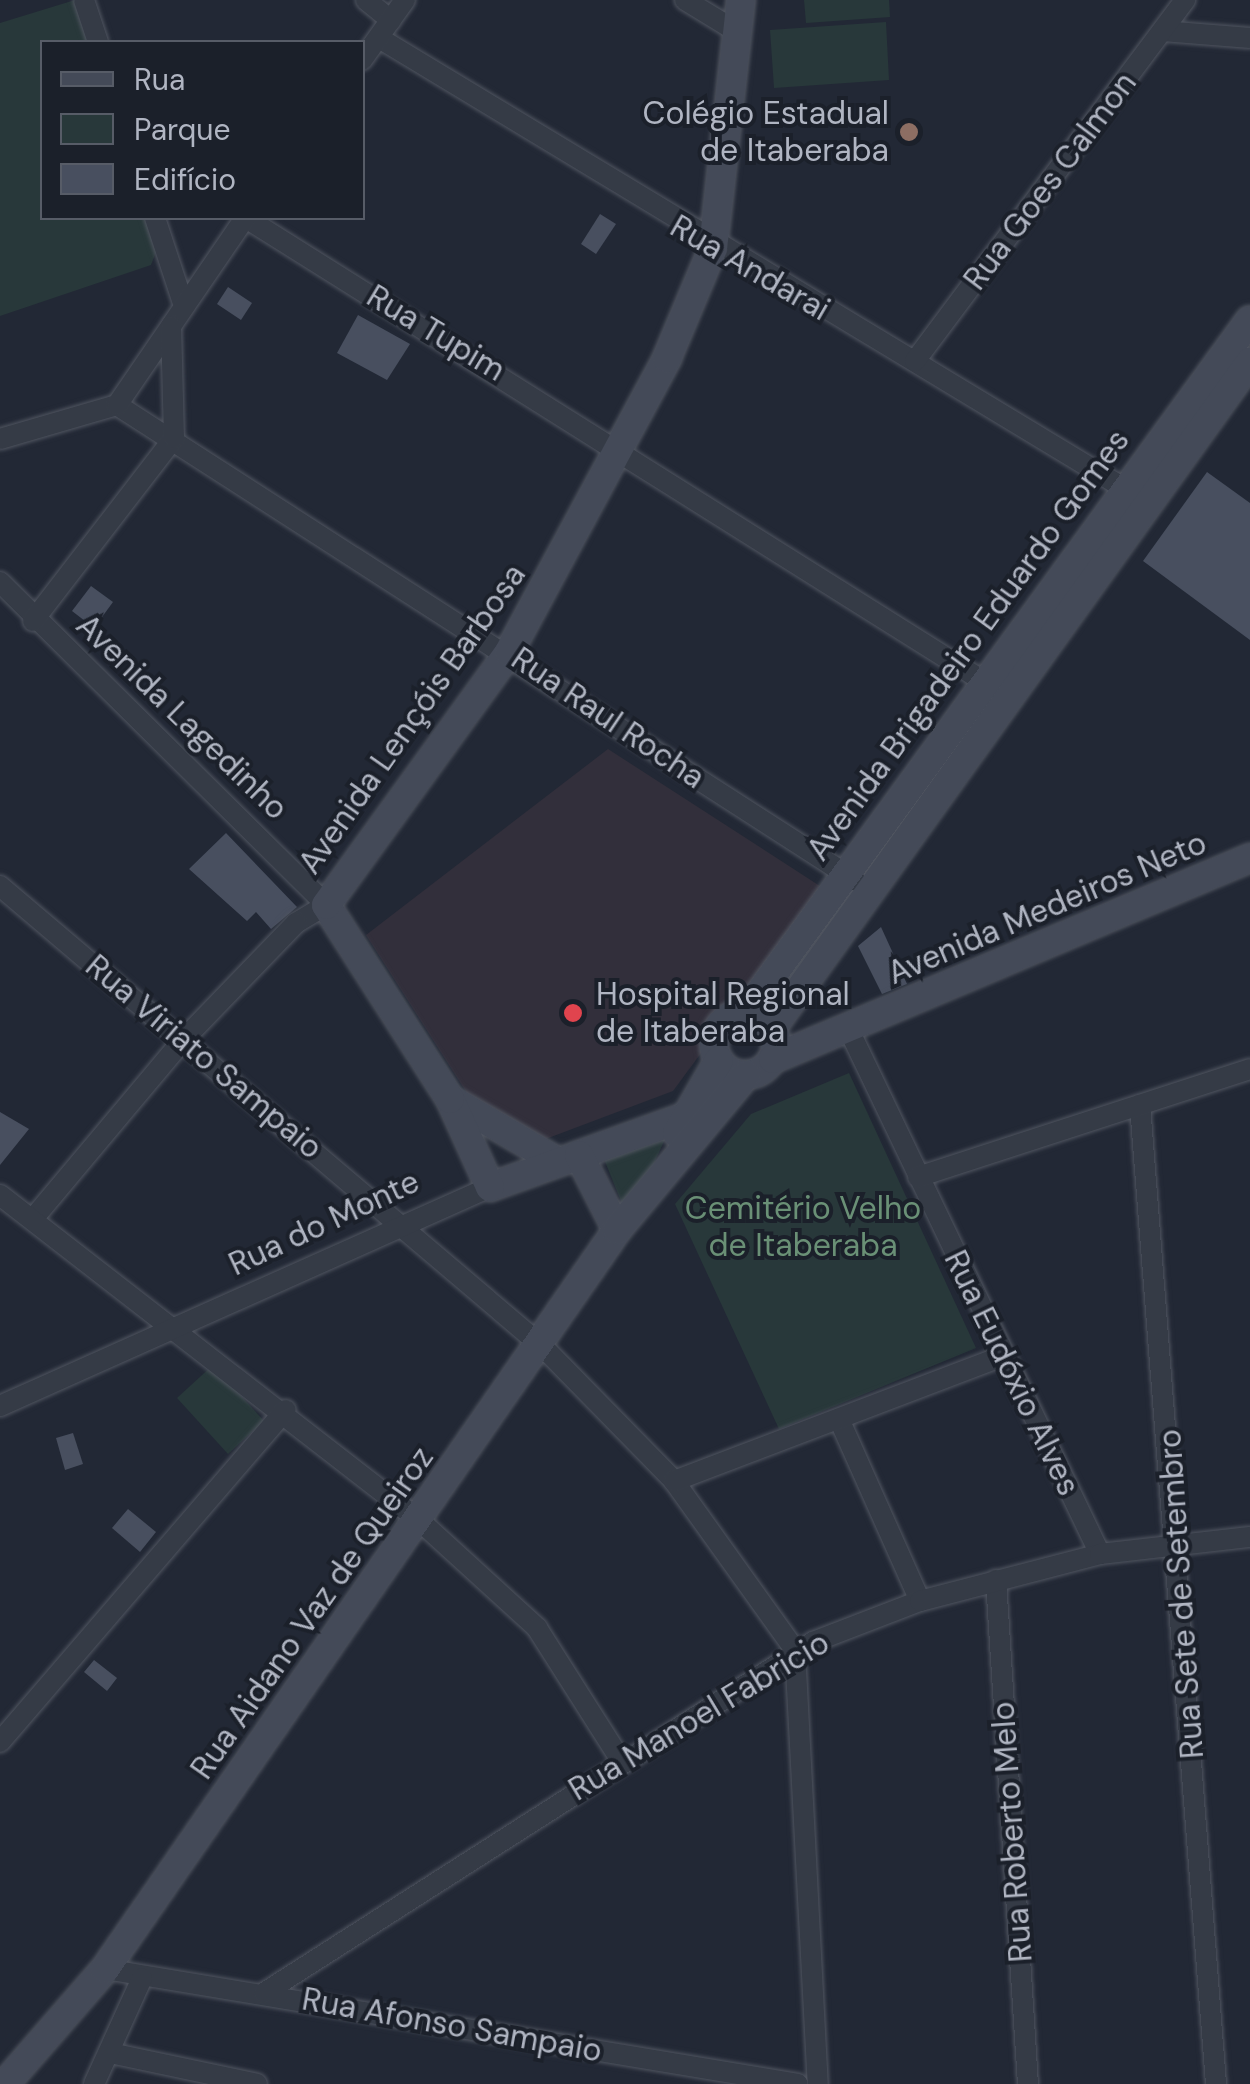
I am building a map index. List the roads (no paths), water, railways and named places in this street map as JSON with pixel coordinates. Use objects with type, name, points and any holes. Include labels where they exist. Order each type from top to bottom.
[{"type":"street","points":[[84,0],[97,40]]},
{"type":"street","points":[[366,0],[391,20]]},
{"type":"street","points":[[365,56],[405,0]]},
{"type":"street","points":[[685,0],[736,31]]},
{"type":"street","name":"Avenida Lençóis Barbosa","points":[[33,1219],[183,1040],[296,923],[326,905],[509,652],[626,448],[713,248],[741,0]]},
{"type":"street","name":"Rua Goes Calmon","points":[[915,361],[1184,0]]},
{"type":"street","points":[[1163,30],[1250,38]]},
{"type":"street","name":"Rua Andarai","points":[[379,38],[713,248],[915,361],[1124,507]]},
{"type":"street","points":[[156,220],[184,306]]},
{"type":"street","points":[[0,439],[116,405],[244,220]]},
{"type":"street","name":"Rua Tupim","points":[[248,220],[626,448],[983,681]]},
{"type":"street","name":"Avenida Brigadeiro Eduardo Gomes","points":[[855,880],[928,806],[1250,320]]},
{"type":"street","points":[[32,621],[174,438],[172,326]]},
{"type":"street","name":"Avenida Brigadeiro Eduardo Gomes","points":[[719,1060],[718,1030],[745,1013],[807,947],[855,880],[903,788],[983,681],[1124,507],[1250,362]]},
{"type":"street","name":"Rua Raul Rocha","points":[[116,405],[509,652],[855,880]]},
{"type":"street","name":"Avenida Lagedinho","points":[[0,582],[32,621],[326,905],[450,1098],[490,1187]]},
{"type":"street","points":[[903,788],[928,806]]},
{"type":"street","name":"Avenida Medeiros Neto","points":[[745,1013],[773,1042],[817,1046],[1250,858]]},
{"type":"street","name":"Rua Viriato Sampaio","points":[[0,886],[544,1347],[674,1481],[795,1650]]},
{"type":"street","name":"Avenida Brigadeiro Eduardo Gomes","points":[[773,1042],[807,947]]},
{"type":"street","name":"Rua Eudóxio Alves","points":[[849,1030],[1100,1554]]},
{"type":"street","name":"Rua Aidano Vaz de Queiroz","points":[[4,2084],[104,1969],[544,1347],[617,1230],[773,1042]]},
{"type":"street","points":[[719,1060],[746,1076]]},
{"type":"street","name":"Rua Aidano Vaz de Queiroz","points":[[663,1172],[682,1118],[719,1060]]},
{"type":"street","points":[[918,1177],[1250,1069]]},
{"type":"street","name":"Avenida Lagedinho","points":[[450,1098],[566,1157]]},
{"type":"street","name":"Rua Sete de Setembro","points":[[1140,1105],[1180,1546],[1216,2084]]},
{"type":"street","name":"Rua do Monte","points":[[0,1406],[181,1330],[400,1223],[566,1157],[682,1118]]},
{"type":"street","points":[[566,1157],[617,1230]]},
{"type":"street","points":[[0,1195],[286,1410],[420,1520],[537,1628],[620,1759]]},
{"type":"street","points":[[674,1481],[1002,1356]]},
{"type":"street","points":[[0,1742],[286,1410]]},
{"type":"street","points":[[839,1419],[920,1601]]},
{"type":"street","name":"Rua Manoel Fabricio","points":[[264,1993],[620,1759],[795,1650],[920,1601],[1100,1554],[1250,1537]]},
{"type":"street","name":"Rua Roberto Melo","points":[[996,1580],[1028,2084]]},
{"type":"street","points":[[795,1650],[818,2084]]},
{"type":"street","name":"Rua Afonso Sampaio","points":[[104,1969],[798,2084]]},
{"type":"street","points":[[94,2084],[116,2054],[142,1978]]},
{"type":"street","points":[[116,2054],[258,2084]]},
{"type":"place","name":"Colégio Estadual de Itaberaba","points":[[909,132]]},
{"type":"place","name":"Hospital Regional de Itaberaba","points":[[573,1013]]},
{"type":"park label","name":"Cemitério Velho de Itaberaba","points":[[803,1228]]}]
